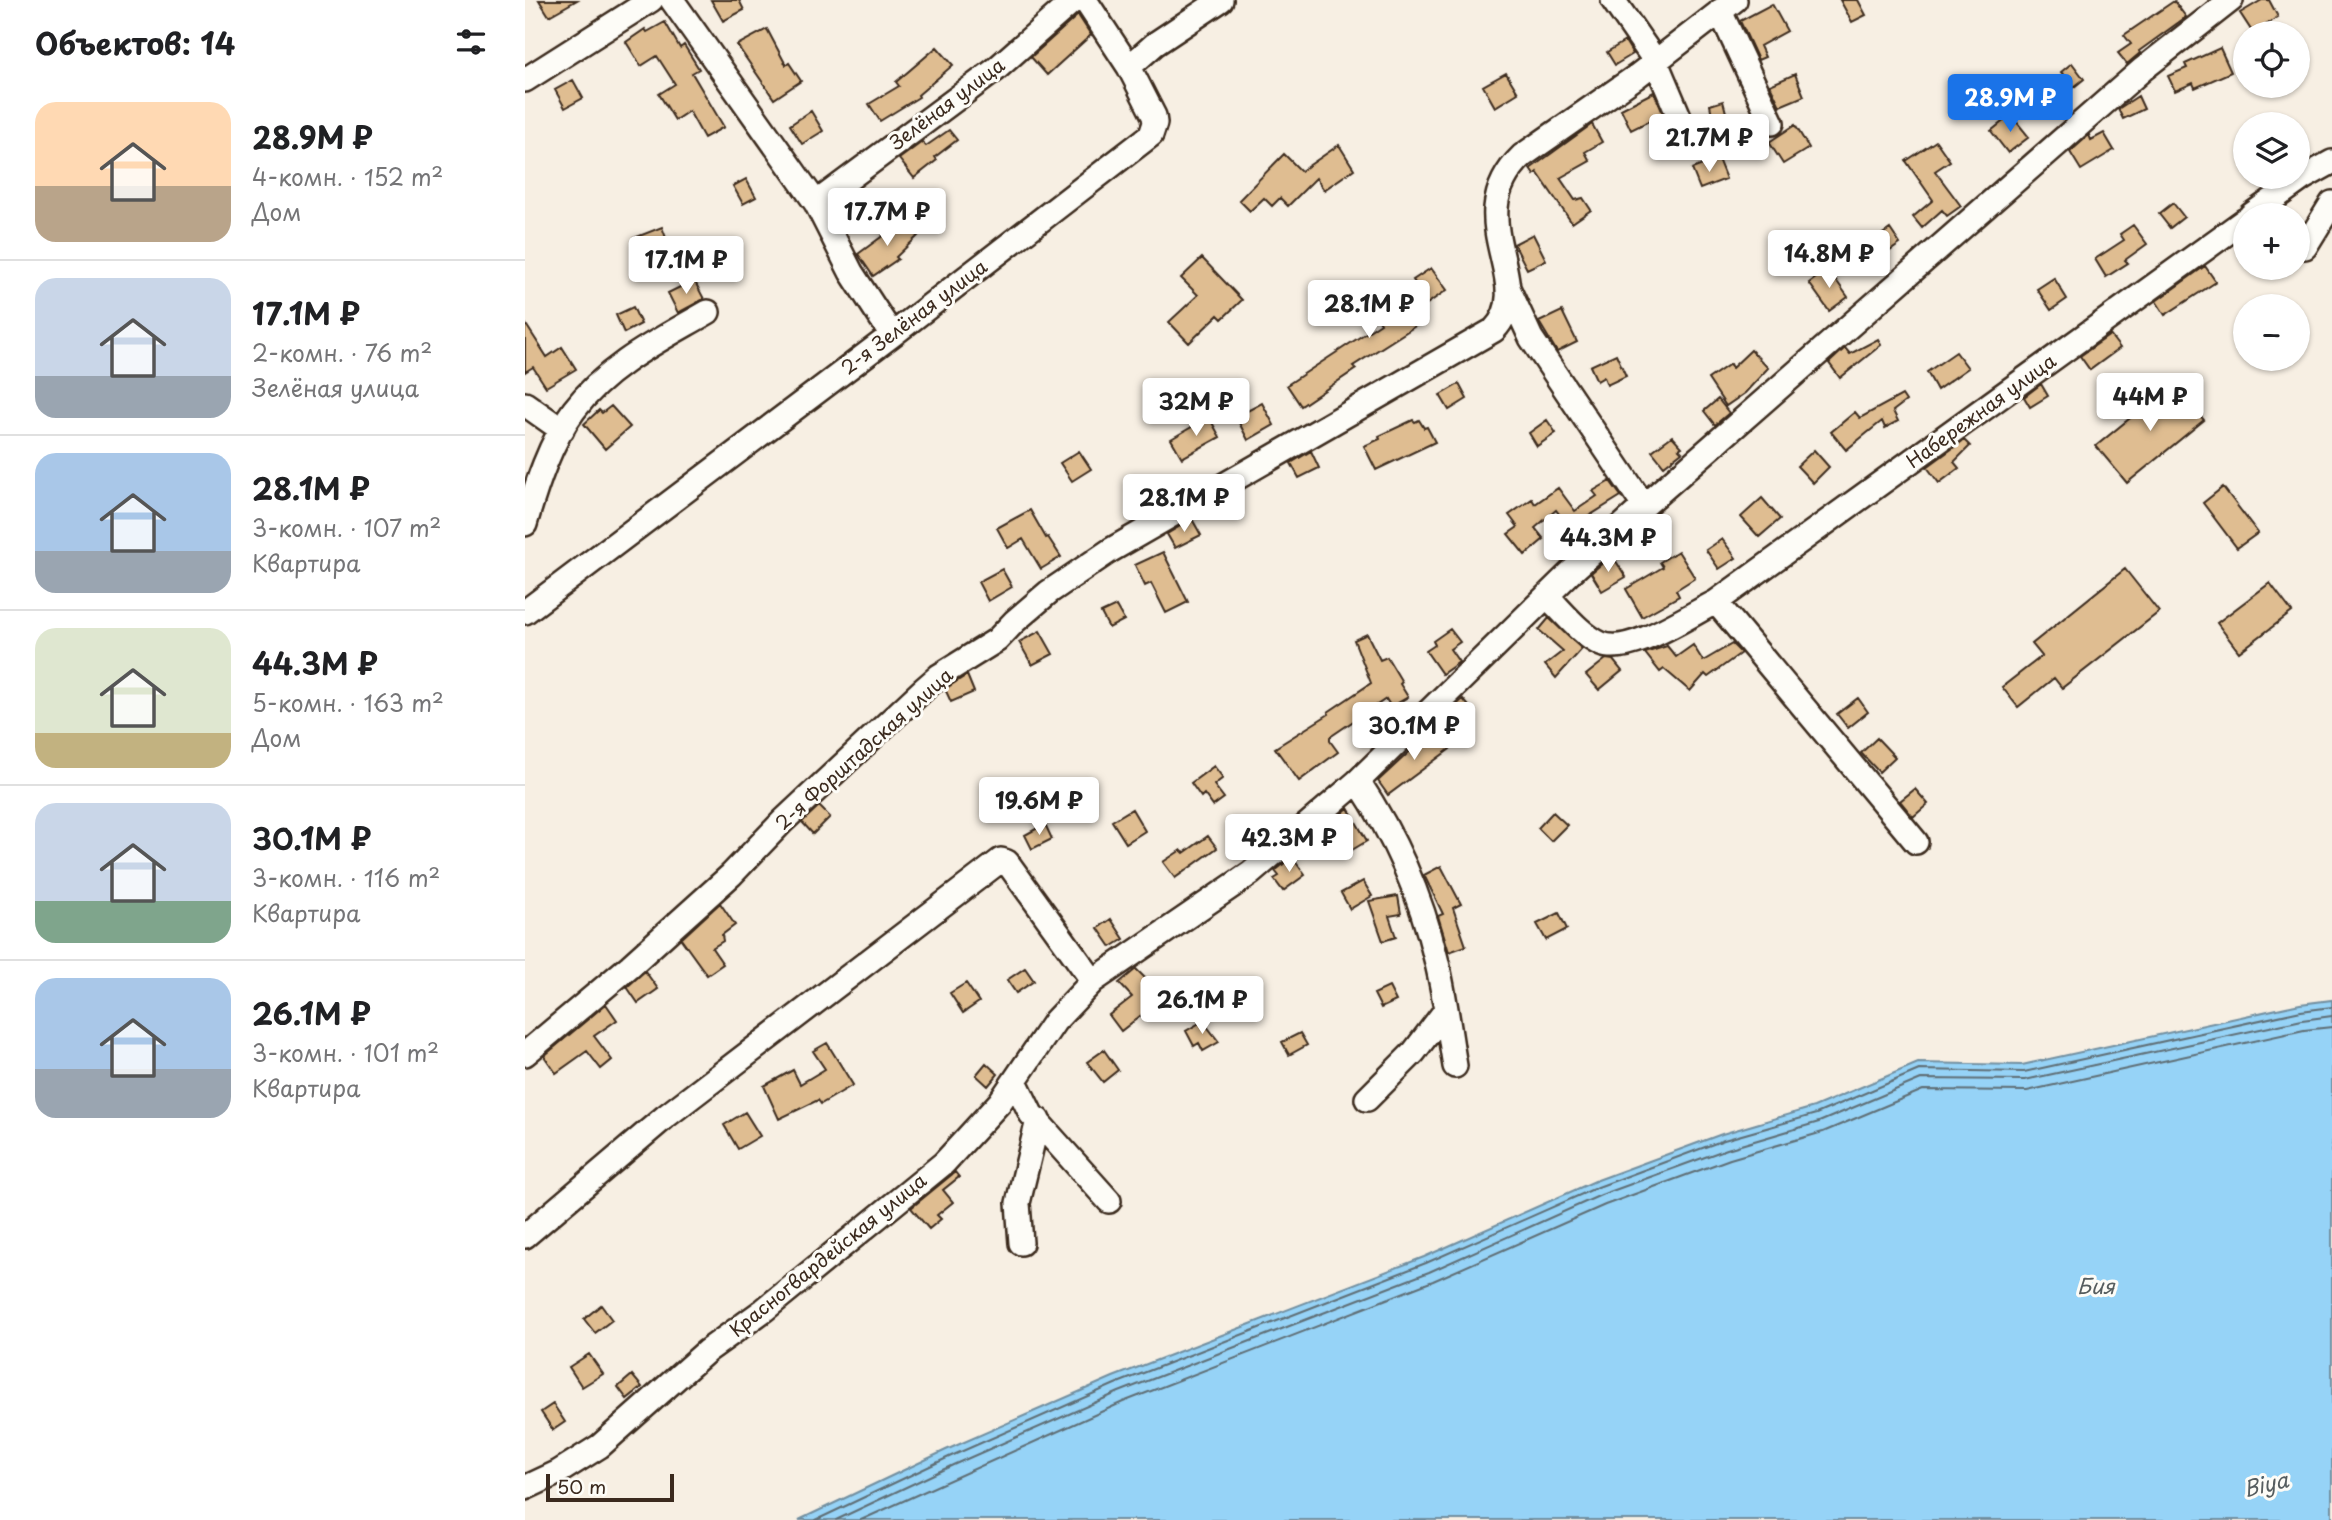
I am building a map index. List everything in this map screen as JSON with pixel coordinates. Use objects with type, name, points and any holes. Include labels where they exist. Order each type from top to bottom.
[{"type":"street","points":[[525,80],[651,0]]},
{"type":"street","points":[[671,0],[816,203],[851,272],[892,335]]},
{"type":"street","name":"Зелёная улица","points":[[816,203],[995,70],[1074,0]]},
{"type":"street","name":"2-я Зелёная улица","points":[[525,612],[892,335],[1151,135],[1154,116],[1129,67],[1086,0]]},
{"type":"street","points":[[1129,67],[1155,44],[1221,0]]},
{"type":"street","points":[[1613,0],[1656,62],[1689,140]]},
{"type":"street","name":"Красногвардейская улица","points":[[525,1488],[557,1473],[600,1446],[706,1351],[764,1310],[944,1163],[1000,1102],[1055,1021],[1093,981],[1251,873],[1358,781],[1644,506],[2143,69],[2231,0]]},
{"type":"street","points":[[1727,6],[1772,123]]},
{"type":"street","name":"2-я Форштадская улица","points":[[525,1054],[630,966],[731,875],[782,822],[939,676],[997,640],[1049,592],[1111,550],[1287,446],[1484,337],[1501,323],[1506,314],[1509,290],[1494,214],[1496,198],[1510,167],[1656,62],[1727,6]]},
{"type":"street","points":[[2268,203],[2303,178],[2332,162]]},
{"type":"street","points":[[2310,239],[2332,203]]},
{"type":"street","name":"Набережная улица","points":[[1548,597],[1595,640],[1613,647],[1638,642],[1716,602],[2233,229]]},
{"type":"street","points":[[1509,290],[1531,338],[1644,506]]},
{"type":"street","points":[[525,524],[562,430],[580,402],[613,371],[708,312]]},
{"type":"street","points":[[525,404],[562,430]]},
{"type":"street","points":[[1716,602],[1916,842]]},
{"type":"street","points":[[1358,781],[1394,843],[1432,943],[1455,1066]]},
{"type":"street","points":[[525,1236],[665,1117],[1001,860],[1007,862],[1093,981]]},
{"type":"street","points":[[1367,1099],[1414,1052],[1445,1010]]},
{"type":"street","points":[[1015,1081],[1024,1101],[1038,1120],[1109,1201]]},
{"type":"street","points":[[1021,1242],[1018,1203],[1038,1120]]},
{"type":"water","name":"Бия","points":[[2332,1000],[2332,1520],[799,1520],[946,1450],[1113,1377],[1424,1257],[1595,1181],[1722,1134],[1814,1107],[1918,1063],[2022,1065],[2300,1004]]},
{"type":"building","points":[[539,0],[577,0],[549,16]]},
{"type":"building","points":[[711,0],[739,0],[744,10],[723,21]]},
{"type":"building","points":[[1840,0],[1858,0],[1866,15],[1852,22]]},
{"type":"building","points":[[2262,0],[2269,0],[2278,17],[2272,21],[2245,21],[2240,13]]},
{"type":"building","points":[[2174,1],[2186,17],[2139,51],[2127,64],[2118,53],[2131,44],[2124,35]]},
{"type":"building","points":[[1772,4],[1787,31],[1760,46],[1765,57],[1758,60],[1740,21]]},
{"type":"building","points":[[1078,15],[1091,35],[1047,75],[1031,57]]},
{"type":"building","points":[[665,22],[680,48],[684,45],[699,69],[692,73],[724,127],[704,138],[689,111],[675,120],[659,94],[675,84],[657,56],[641,66],[626,42],[645,29],[647,32]]},
{"type":"building","points":[[767,29],[786,65],[789,63],[801,81],[774,99],[737,45]]},
{"type":"building","points":[[1625,41],[1633,54],[1615,65],[1607,52]]},
{"type":"building","points":[[937,47],[953,65],[918,95],[919,97],[880,121],[869,104],[899,86],[896,82]]},
{"type":"building","points":[[2220,48],[2231,72],[2195,88],[2193,83],[2175,91],[2168,76],[2187,68],[2185,64]]},
{"type":"building","points":[[2072,63],[2084,79],[2074,87],[2061,72]]},
{"type":"building","points":[[1506,73],[1518,93],[1495,107],[1483,86]]},
{"type":"building","points":[[1795,74],[1804,96],[1780,106],[1770,85]]},
{"type":"building","points":[[573,80],[583,98],[565,108],[555,90]]},
{"type":"building","points":[[1654,92],[1673,137],[1660,140],[1655,118],[1631,130],[1621,109]]},
{"type":"building","points":[[2138,96],[2144,109],[2123,119],[2118,109]]},
{"type":"building","points":[[1723,101],[1729,124],[1702,131],[1698,118],[1712,115],[1710,105]]},
{"type":"building","points":[[811,111],[823,131],[802,144],[790,125]]},
{"type":"building","points":[[2011,115],[2029,137],[2008,153],[1991,131]]},
{"type":"building","points":[[1592,124],[1602,142],[1585,152],[1590,161],[1560,178],[1575,200],[1583,198],[1591,210],[1572,223],[1537,172],[1534,175],[1530,169]]},
{"type":"building","points":[[1795,125],[1809,148],[1783,164],[1769,142]]},
{"type":"building","points":[[949,130],[957,140],[914,178],[899,159],[922,142],[926,146]]},
{"type":"building","points":[[2104,133],[2114,150],[2081,170],[2070,152],[2089,135],[2091,140]]},
{"type":"building","points":[[1936,141],[1950,161],[1935,171],[1961,206],[1947,216],[1942,210],[1922,228],[1913,217],[1933,200],[1906,161]]},
{"type":"building","points":[[1339,145],[1354,169],[1324,190],[1316,178],[1288,206],[1280,198],[1272,206],[1264,198],[1250,211],[1239,200],[1284,154],[1301,171]]},
{"type":"building","points":[[1718,159],[1726,179],[1700,189],[1692,169]]},
{"type":"building","points":[[746,179],[756,197],[743,204],[733,186]]},
{"type":"building","points":[[2173,203],[2184,217],[2170,228],[2159,214]]},
{"type":"building","points":[[903,221],[918,236],[896,257],[898,259],[873,276],[858,254]]},
{"type":"building","points":[[2133,225],[2147,244],[2125,260],[2128,263],[2106,277],[2095,259],[2124,240],[2120,234]]},
{"type":"building","points":[[662,227],[673,257],[655,265],[650,252],[641,255],[634,238]]},
{"type":"building","points":[[1890,229],[1900,244],[1887,253],[1877,238]]},
{"type":"building","points":[[1533,234],[1546,260],[1527,269],[1514,244]]},
{"type":"building","points":[[1202,258],[1242,300],[1222,319],[1218,315],[1189,343],[1169,322],[1198,295],[1181,278]]},
{"type":"building","points":[[2205,266],[2216,282],[2165,315],[2156,301]]},
{"type":"building","points":[[1431,268],[1447,290],[1411,315],[1417,325],[1353,366],[1356,369],[1301,406],[1287,385],[1381,323],[1376,314],[1419,289],[1413,280]]},
{"type":"building","points":[[1828,269],[1848,297],[1829,311],[1809,283]]},
{"type":"building","points":[[2054,278],[2067,299],[2051,310],[2037,289]]},
{"type":"building","points":[[694,280],[704,299],[678,313],[668,293]]},
{"type":"building","points":[[633,307],[641,324],[624,333],[616,315]]},
{"type":"building","points":[[1562,311],[1577,342],[1557,352],[1539,322]]},
{"type":"building","points":[[525,323],[547,357],[562,347],[576,369],[546,387],[533,367],[525,372]]},
{"type":"building","points":[[2110,335],[2120,348],[2090,370],[2080,356]]},
{"type":"building","points":[[1878,339],[1881,345],[1840,378],[1829,363],[1845,348],[1850,354]]},
{"type":"building","points":[[1751,350],[1768,368],[1745,393],[1726,406],[1708,379],[1730,364],[1732,368]]},
{"type":"building","points":[[1956,352],[1968,368],[1937,390],[1927,372]]},
{"type":"building","points":[[1616,354],[1626,376],[1607,385],[1604,377],[1597,381],[1590,366]]},
{"type":"building","points":[[2173,383],[2204,420],[2127,483],[2096,446]]},
{"type":"building","points":[[1459,384],[1467,399],[1449,410],[1440,395]]},
{"type":"building","points":[[2041,384],[2048,396],[2030,407],[2024,397]]},
{"type":"building","points":[[1902,395],[1906,401],[1893,411],[1898,421],[1885,428],[1882,421],[1846,450],[1831,432],[1855,412],[1860,418]]},
{"type":"building","points":[[1718,399],[1729,413],[1715,425],[1704,411]]},
{"type":"building","points":[[1262,403],[1274,425],[1248,440],[1236,417]]},
{"type":"building","points":[[611,406],[630,427],[605,449],[584,424],[599,410],[602,413]]},
{"type":"building","points":[[1209,417],[1220,437],[1182,458],[1171,439]]},
{"type":"building","points":[[1413,420],[1419,420],[1424,428],[1427,427],[1435,442],[1376,470],[1364,446]]},
{"type":"building","points":[[1547,420],[1556,433],[1537,446],[1529,433]]},
{"type":"building","points":[[1672,436],[1682,447],[1679,449],[1682,452],[1664,466],[1652,451]]},
{"type":"building","points":[[1964,440],[1970,446],[1954,462],[1959,468],[1939,483],[1927,467]]},
{"type":"building","points":[[1814,450],[1829,467],[1813,483],[1797,466]]},
{"type":"building","points":[[1079,451],[1091,469],[1072,481],[1060,463]]},
{"type":"building","points":[[1311,451],[1319,468],[1299,478],[1291,463]]},
{"type":"building","points":[[1610,481],[1621,496],[1573,526],[1569,519],[1565,522],[1556,510],[1535,528],[1544,539],[1525,555],[1508,534],[1518,527],[1509,515],[1532,499],[1535,504],[1558,488],[1575,511],[1597,496],[1593,491]]},
{"type":"building","points":[[2223,487],[2258,533],[2237,548],[2203,503]]},
{"type":"building","points":[[1762,498],[1780,519],[1759,537],[1741,517]]},
{"type":"building","points":[[1030,510],[1061,557],[1041,569],[1023,539],[1008,548],[997,528]]},
{"type":"building","points":[[1192,519],[1201,535],[1175,548],[1167,534]]},
{"type":"building","points":[[1722,539],[1736,558],[1719,569],[1706,550]]},
{"type":"building","points":[[1678,551],[1695,578],[1676,590],[1679,596],[1642,617],[1626,589],[1663,567],[1660,562]]},
{"type":"building","points":[[1163,552],[1188,602],[1166,613],[1151,583],[1145,586],[1135,565]]},
{"type":"building","points":[[1612,555],[1626,577],[1602,591],[1591,573]]},
{"type":"building","points":[[1002,569],[1012,587],[988,601],[978,582]]},
{"type":"building","points":[[2125,569],[2159,612],[2062,688],[2054,678],[2018,707],[2002,687],[2042,656],[2032,644]]},
{"type":"building","points":[[2270,583],[2292,612],[2239,652],[2217,623]]},
{"type":"building","points":[[1116,606],[1124,620],[1109,628],[1101,613]]},
{"type":"building","points":[[1549,618],[1582,649],[1556,678],[1545,665],[1563,651],[1539,630]]},
{"type":"building","points":[[1450,629],[1460,642],[1450,649],[1459,662],[1442,674],[1426,651],[1435,645],[1433,641]]},
{"type":"building","points":[[1040,631],[1053,654],[1032,665],[1019,642]]},
{"type":"building","points":[[1367,634],[1380,660],[1387,657],[1408,697],[1391,707],[1386,699],[1330,737],[1338,752],[1299,781],[1275,748],[1329,714],[1328,712],[1371,683],[1354,640]]},
{"type":"building","points":[[1732,644],[1741,653],[1708,677],[1705,674],[1690,691],[1664,669],[1660,672],[1645,653],[1667,646],[1676,657],[1693,645],[1703,661]]},
{"type":"building","points":[[1606,659],[1613,660],[1622,671],[1599,690],[1586,675]]},
{"type":"building","points":[[967,675],[974,692],[951,702],[945,689]]},
{"type":"building","points":[[1858,698],[1868,712],[1848,728],[1837,714]]},
{"type":"building","points":[[1463,699],[1473,711],[1459,722],[1450,711]]},
{"type":"building","points":[[1434,729],[1450,749],[1388,795],[1378,781]]},
{"type":"building","points":[[1877,738],[1895,757],[1879,772],[1861,753]]},
{"type":"building","points":[[1214,766],[1223,778],[1214,785],[1224,798],[1213,806],[1204,794],[1201,797],[1191,783]]},
{"type":"building","points":[[1915,789],[1928,804],[1913,817],[1900,801]]},
{"type":"building","points":[[819,806],[830,817],[813,834],[802,822]]},
{"type":"building","points":[[1348,808],[1367,841],[1347,853],[1337,838],[1342,834],[1333,821]]},
{"type":"building","points":[[1132,809],[1145,831],[1126,843],[1112,821]]},
{"type":"building","points":[[1553,812],[1567,825],[1551,841],[1538,828]]},
{"type":"building","points":[[1045,824],[1052,839],[1032,849],[1025,835]]},
{"type":"building","points":[[1208,836],[1217,848],[1175,878],[1163,862],[1181,850],[1184,853]]},
{"type":"building","points":[[1292,857],[1305,875],[1283,891],[1274,879],[1279,876],[1275,871]]},
{"type":"building","points":[[1441,866],[1461,904],[1453,908],[1466,946],[1449,952],[1438,916],[1443,914],[1424,875]]},
{"type":"building","points":[[1363,881],[1372,896],[1350,909],[1341,893]]},
{"type":"building","points":[[1398,896],[1401,914],[1389,916],[1396,937],[1383,941],[1369,901]]},
{"type":"building","points":[[720,903],[735,925],[722,935],[723,941],[712,948],[723,964],[707,975],[681,939]]},
{"type":"building","points":[[1559,913],[1567,929],[1546,940],[1537,924]]},
{"type":"building","points":[[1111,919],[1124,939],[1111,947],[1098,928]]},
{"type":"building","points":[[1025,968],[1034,981],[1016,993],[1007,980]]},
{"type":"building","points":[[1136,969],[1170,1003],[1159,1013],[1153,1006],[1121,1031],[1109,1015],[1132,997],[1119,983]]},
{"type":"building","points":[[645,971],[658,989],[638,1003],[627,987]]},
{"type":"building","points":[[966,983],[979,1002],[963,1013],[950,993]]},
{"type":"building","points":[[1389,987],[1396,1001],[1381,1008],[1374,994]]},
{"type":"building","points":[[606,1004],[617,1020],[594,1036],[612,1060],[601,1069],[587,1051],[556,1073],[544,1056]]},
{"type":"building","points":[[1203,1021],[1219,1042],[1203,1051],[1199,1043],[1194,1046],[1186,1031]]},
{"type":"building","points":[[1300,1033],[1307,1045],[1289,1055],[1282,1042]]},
{"type":"building","points":[[827,1043],[853,1085],[821,1104],[818,1100],[779,1119],[764,1086],[793,1070],[800,1084],[825,1069],[813,1051]]},
{"type":"building","points":[[1104,1050],[1118,1070],[1103,1082],[1087,1062]]},
{"type":"building","points":[[986,1063],[998,1074],[988,1086],[976,1075]]},
{"type":"building","points":[[745,1112],[760,1136],[738,1149],[724,1125]]},
{"type":"building","points":[[955,1172],[959,1177],[943,1190],[953,1202],[937,1215],[941,1219],[929,1229],[911,1208]]},
{"type":"building","points":[[601,1305],[612,1320],[595,1333],[584,1319]]},
{"type":"building","points":[[589,1354],[603,1374],[582,1387],[569,1367]]},
{"type":"building","points":[[632,1375],[642,1387],[627,1399],[618,1387]]},
{"type":"building","points":[[553,1404],[565,1422],[553,1430],[541,1412]]},
{"type":"water label","name":"Biya","points":[[2266,1485]]}]
